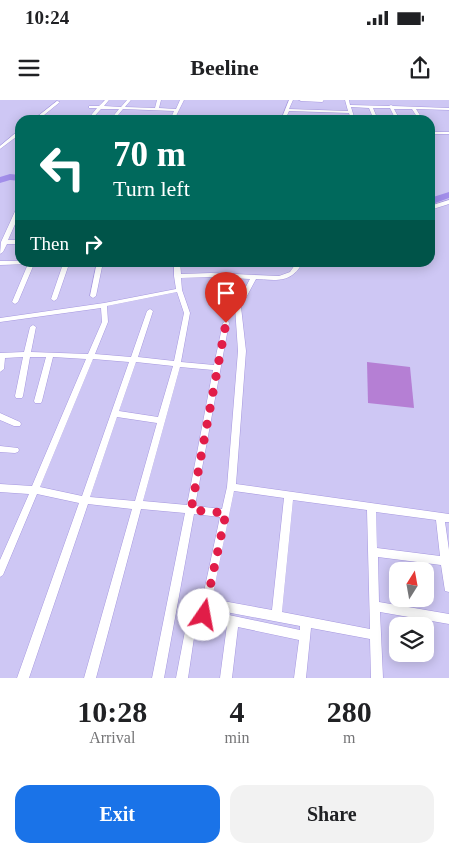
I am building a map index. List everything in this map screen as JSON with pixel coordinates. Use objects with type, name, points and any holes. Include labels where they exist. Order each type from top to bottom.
[{"type":"street","points":[[93,115],[107,100]]},
{"type":"street","points":[[116,115],[129,100]]},
{"type":"street","points":[[156,110],[159,100]]},
{"type":"street","points":[[174,115],[182,100]]},
{"type":"street","points":[[286,115],[290,100]]},
{"type":"street","points":[[301,100],[322,101],[327,113]]},
{"type":"street","points":[[347,100],[351,115]]},
{"type":"street","points":[[425,100],[429,108]]},
{"type":"street","points":[[42,115],[58,102]]},
{"type":"street","points":[[348,106],[448,108]]},
{"type":"street","points":[[370,106],[374,115]]},
{"type":"street","points":[[391,106],[396,115]]},
{"type":"street","points":[[90,107],[177,110]]},
{"type":"street","points":[[413,107],[418,115]]},
{"type":"street","points":[[288,110],[327,113],[350,112]]},
{"type":"street","points":[[435,133],[449,133]]},
{"type":"street","points":[[0,148],[15,136]]},
{"type":"street","points":[[0,142],[8,142]]},
{"type":"street","points":[[435,206],[449,202]]},
{"type":"street","points":[[2,248],[15,218]]},
{"type":"street","points":[[2,248],[15,244]]},
{"type":"street","points":[[0,263],[15,263]]},
{"type":"street","points":[[15,302],[30,267]]},
{"type":"street","points":[[54,299],[66,267]]},
{"type":"street","points":[[93,296],[99,267]]},
{"type":"street","points":[[90,678],[177,364],[187,313],[179,290],[177,267]]},
{"type":"street","points":[[177,276],[287,278],[297,267]]},
{"type":"street","points":[[253,278],[238,307],[242,352],[231,487],[204,615],[304,636]]},
{"type":"street","points":[[0,320],[104,305],[179,290]]},
{"type":"street","points":[[0,572],[105,322],[104,305]]},
{"type":"street","points":[[23,678],[83,500],[150,312]]},
{"type":"street","points":[[158,678],[226,323]]},
{"type":"street","points":[[19,396],[33,327]]},
{"type":"street","points":[[0,369],[1,356],[28,354],[90,356],[218,368]]},
{"type":"street","points":[[38,401],[50,355]]},
{"type":"street","points":[[114,413],[161,420]]},
{"type":"street","points":[[0,416],[17,424]]},
{"type":"street","points":[[0,449],[15,450]]},
{"type":"street","points":[[231,487],[445,517],[446,561],[449,587]]},
{"type":"street","points":[[0,488],[34,490],[83,500],[226,513]]},
{"type":"street","points":[[276,616],[289,495]]},
{"type":"street","points":[[372,507],[377,678]]},
{"type":"street","points":[[373,552],[446,561]]},
{"type":"street","points":[[207,603],[376,635]]},
{"type":"street","points":[[375,606],[449,619]]},
{"type":"street","points":[[226,678],[233,622]]},
{"type":"street","points":[[300,678],[306,622]]},
{"type":"street","points":[[182,678],[190,631]]},
{"type":"building","points":[[367,362],[410,367],[414,408],[368,403]]},
{"type":"waterway","points":[[0,180],[15,178]]},
{"type":"waterway","points":[[435,200],[449,195]]},
{"type":"route","points":[[204,615],[226,513],[191,510],[226,323]]}]
